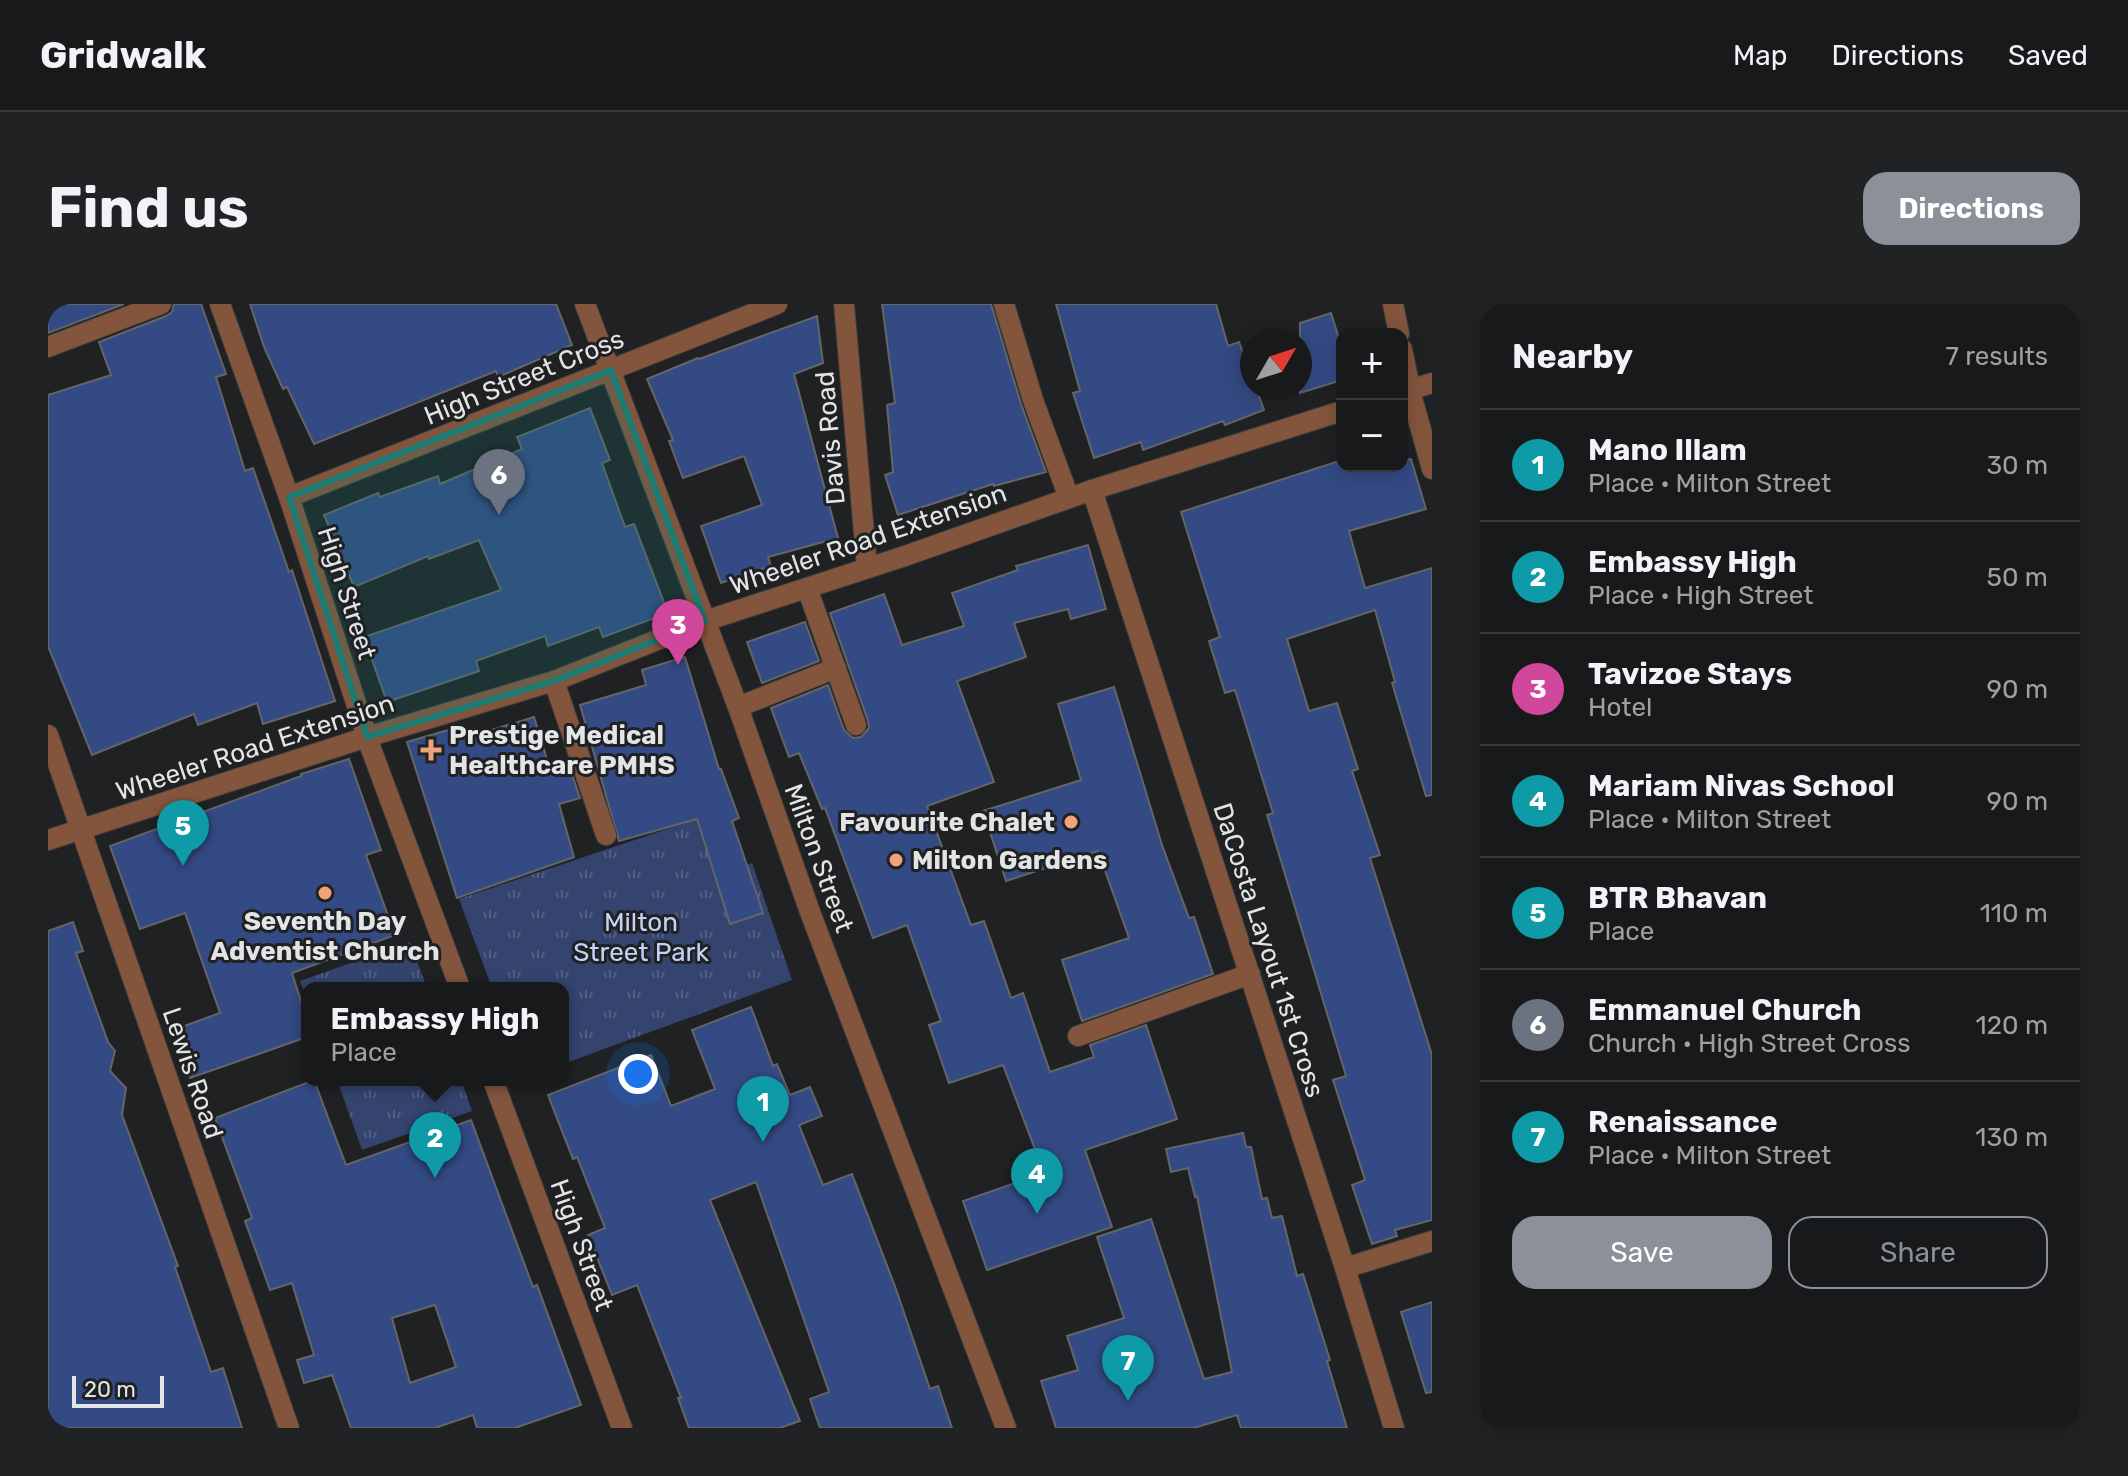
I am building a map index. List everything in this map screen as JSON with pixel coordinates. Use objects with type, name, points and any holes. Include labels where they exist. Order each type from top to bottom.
[{"type":"street","points":[[48,347],[161,304]]},
{"type":"street","name":"High Street","points":[[220,304],[289,497],[367,737],[458,982]]},
{"type":"street","name":"Milton Street","points":[[585,304],[738,707],[810,912],[1006,1428]]},
{"type":"street","name":"High Street Cross","points":[[289,497],[777,304]]},
{"type":"street","name":"Davis Road","points":[[844,304],[867,568]]},
{"type":"street","points":[[1004,304],[1033,400],[1069,498]]},
{"type":"street","points":[[1393,304],[1398,328]]},
{"type":"street","points":[[1408,390],[1432,383]]},
{"type":"street","points":[[1408,397],[1432,469]]},
{"type":"street","name":"Wheeler Road Extension","points":[[48,840],[367,737],[554,681],[705,621],[1092,490],[1336,413]]},
{"type":"street","name":"DaCosta Layout 1st Cross","points":[[1092,490],[1394,1428]]},
{"type":"street","points":[[807,588],[856,725]]},
{"type":"street","points":[[738,707],[836,668]]},
{"type":"street","points":[[554,681],[606,835]]},
{"type":"street","name":"Lewis Road","points":[[48,735],[289,1428]]},
{"type":"street","points":[[1078,1036],[1250,974]]},
{"type":"street","name":"High Street","points":[[495,1086],[622,1428]]},
{"type":"street","points":[[1345,1268],[1432,1241]]},
{"type":"highlighted area","points":[[611,370],[705,621],[554,681],[367,737],[289,497]]},
{"type":"green space","name":"Milton Street Park","points":[[697,819],[716,876],[752,863],[792,980],[569,1062],[569,982],[490,982],[459,899]]},
{"type":"green space","points":[[410,942],[425,982],[301,984],[300,981]]},
{"type":"green space","points":[[339,1086],[463,1086],[472,1111],[362,1150]]},
{"type":"building","points":[[48,304],[124,304],[48,333]]},
{"type":"building","points":[[174,304],[201,304],[226,374],[216,377],[245,471],[253,468],[289,572],[292,570],[335,701],[263,724],[257,703],[198,725],[194,714],[92,755],[48,646],[48,395],[111,375],[99,342],[166,316],[172,312]]},
{"type":"building","points":[[250,304],[556,304],[572,345],[498,377],[496,371],[314,444],[287,387],[283,389],[264,347]]},
{"type":"building","points":[[882,304],[991,304],[1021,404],[1046,472],[993,484],[898,515],[885,475],[893,472],[887,405],[895,403]]},
{"type":"building","points":[[1056,304],[1216,304],[1228,346],[1239,342],[1240,345],[1240,400],[1260,400],[1264,410],[1225,425],[1223,421],[1143,450],[1141,442],[1094,458],[1073,393],[1080,391]]},
{"type":"building","points":[[1331,313],[1336,329],[1336,382],[1312,389],[1312,328],[1300,328],[1300,323]]},
{"type":"building","points":[[817,316],[823,363],[794,374],[838,538],[768,557],[771,566],[721,583],[701,526],[762,505],[744,456],[683,478],[669,441],[673,440],[647,379]]},
{"type":"building","points":[[590,408],[610,460],[602,463],[625,527],[634,524],[668,613],[603,637],[599,627],[548,646],[545,636],[476,661],[479,671],[387,702],[364,637],[501,590],[479,540],[429,559],[428,556],[354,587],[324,515],[378,493],[380,497],[438,476],[440,484],[522,449],[517,437]]},
{"type":"building","points":[[1411,459],[1426,509],[1349,531],[1365,588],[1432,568],[1432,795],[1426,796],[1392,683],[1395,682],[1375,610],[1287,639],[1309,711],[1337,703],[1358,769],[1352,771],[1380,855],[1370,858],[1432,1055],[1432,1220],[1395,1230],[1397,1236],[1372,1244],[1352,1185],[1365,1180],[1333,1080],[1346,1076],[1267,815],[1273,813],[1235,690],[1225,693],[1209,641],[1220,637],[1181,512],[1336,462],[1336,472],[1408,472],[1408,460]]},
{"type":"building","points":[[1088,545],[1106,609],[1071,619],[1068,609],[1014,623],[1026,657],[957,681],[994,782],[927,806],[971,925],[984,921],[1011,998],[1023,993],[1050,1072],[1094,1057],[1090,1045],[1146,1025],[1177,1119],[1085,1150],[1112,1227],[987,1270],[963,1201],[1044,1173],[1003,1065],[949,1083],[929,1025],[941,1021],[907,925],[873,938],[825,808],[822,809],[799,753],[789,757],[771,708],[828,685],[844,730],[853,738],[861,737],[869,728],[868,721],[830,613],[884,594],[902,645],[964,626],[952,593],[1018,570],[1016,566]]},
{"type":"building","points":[[805,622],[819,661],[762,683],[747,642]]},
{"type":"building","points":[[685,657],[719,769],[739,818],[732,821],[763,913],[730,924],[697,819],[619,841],[580,705],[646,685],[642,670]]},
{"type":"building","points":[[1114,687],[1162,845],[1189,918],[1194,917],[1213,974],[1082,1021],[1062,960],[1129,938],[1098,851],[1006,881],[983,811],[1081,780],[1058,704]]},
{"type":"building","points":[[534,717],[549,766],[567,760],[580,798],[559,804],[574,857],[457,898],[407,742],[448,730],[452,742]]},
{"type":"building","points":[[349,759],[381,850],[366,855],[395,935],[292,973],[301,1001],[301,1039],[190,1078],[173,1030],[220,1013],[185,913],[140,929],[110,846]]},
{"type":"building","points":[[73,922],[83,951],[76,953],[108,1042],[115,1051],[110,1071],[126,1088],[122,1115],[178,1266],[175,1267],[211,1372],[223,1368],[242,1428],[48,1428],[48,931]]},
{"type":"building","points":[[751,1007],[773,1066],[777,1064],[790,1095],[810,1087],[822,1116],[799,1125],[823,1185],[852,1174],[930,1389],[938,1386],[952,1428],[820,1428],[810,1399],[829,1392],[756,1182],[710,1200],[800,1421],[780,1428],[689,1428],[678,1398],[681,1398],[637,1285],[612,1295],[588,1235],[605,1228],[548,1095],[651,1055],[671,1106],[715,1089],[692,1030]]},
{"type":"building","points":[[301,1085],[316,1086],[346,1165],[471,1120],[581,1405],[515,1428],[477,1428],[473,1415],[435,1428],[351,1428],[332,1375],[304,1383],[297,1360],[314,1355],[292,1283],[270,1290],[245,1221],[252,1218],[215,1118]],"holes":[[[435,1305],[456,1367],[410,1383],[392,1318]]]},
{"type":"building","points":[[1243,1133],[1246,1147],[1251,1147],[1262,1199],[1267,1198],[1272,1218],[1282,1216],[1297,1276],[1303,1274],[1347,1428],[1241,1428],[1237,1415],[1194,1428],[1056,1428],[1041,1381],[1078,1370],[1067,1336],[1124,1318],[1097,1237],[1151,1219],[1204,1379],[1232,1372],[1197,1196],[1188,1168],[1171,1172],[1166,1149]]},
{"type":"building","points":[[1432,1302],[1432,1392],[1426,1393],[1401,1312]]},
{"type":"place","name":"Emmanuel Church","points":[[499,515]]},
{"type":"place","name":"Tavizoe Stays","points":[[678,665]]},
{"type":"place","name":"Prestige Medical Healthcare PMHS","points":[[431,750]]},
{"type":"place","name":"Favourite Chalet","points":[[1071,822]]},
{"type":"place","name":"Milton Gardens","points":[[896,860]]},
{"type":"place","name":"BTR Bhavan","points":[[183,866]]},
{"type":"place","name":"Seventh Day Adventist Church","points":[[325,893]]},
{"type":"place","name":"Mano Illam","points":[[763,1142]]},
{"type":"place","name":"Embassy High","points":[[435,1178]]},
{"type":"place","name":"Mariam Nivas School","points":[[1037,1214]]},
{"type":"place","name":"Renaissance","points":[[1128,1401]]}]
